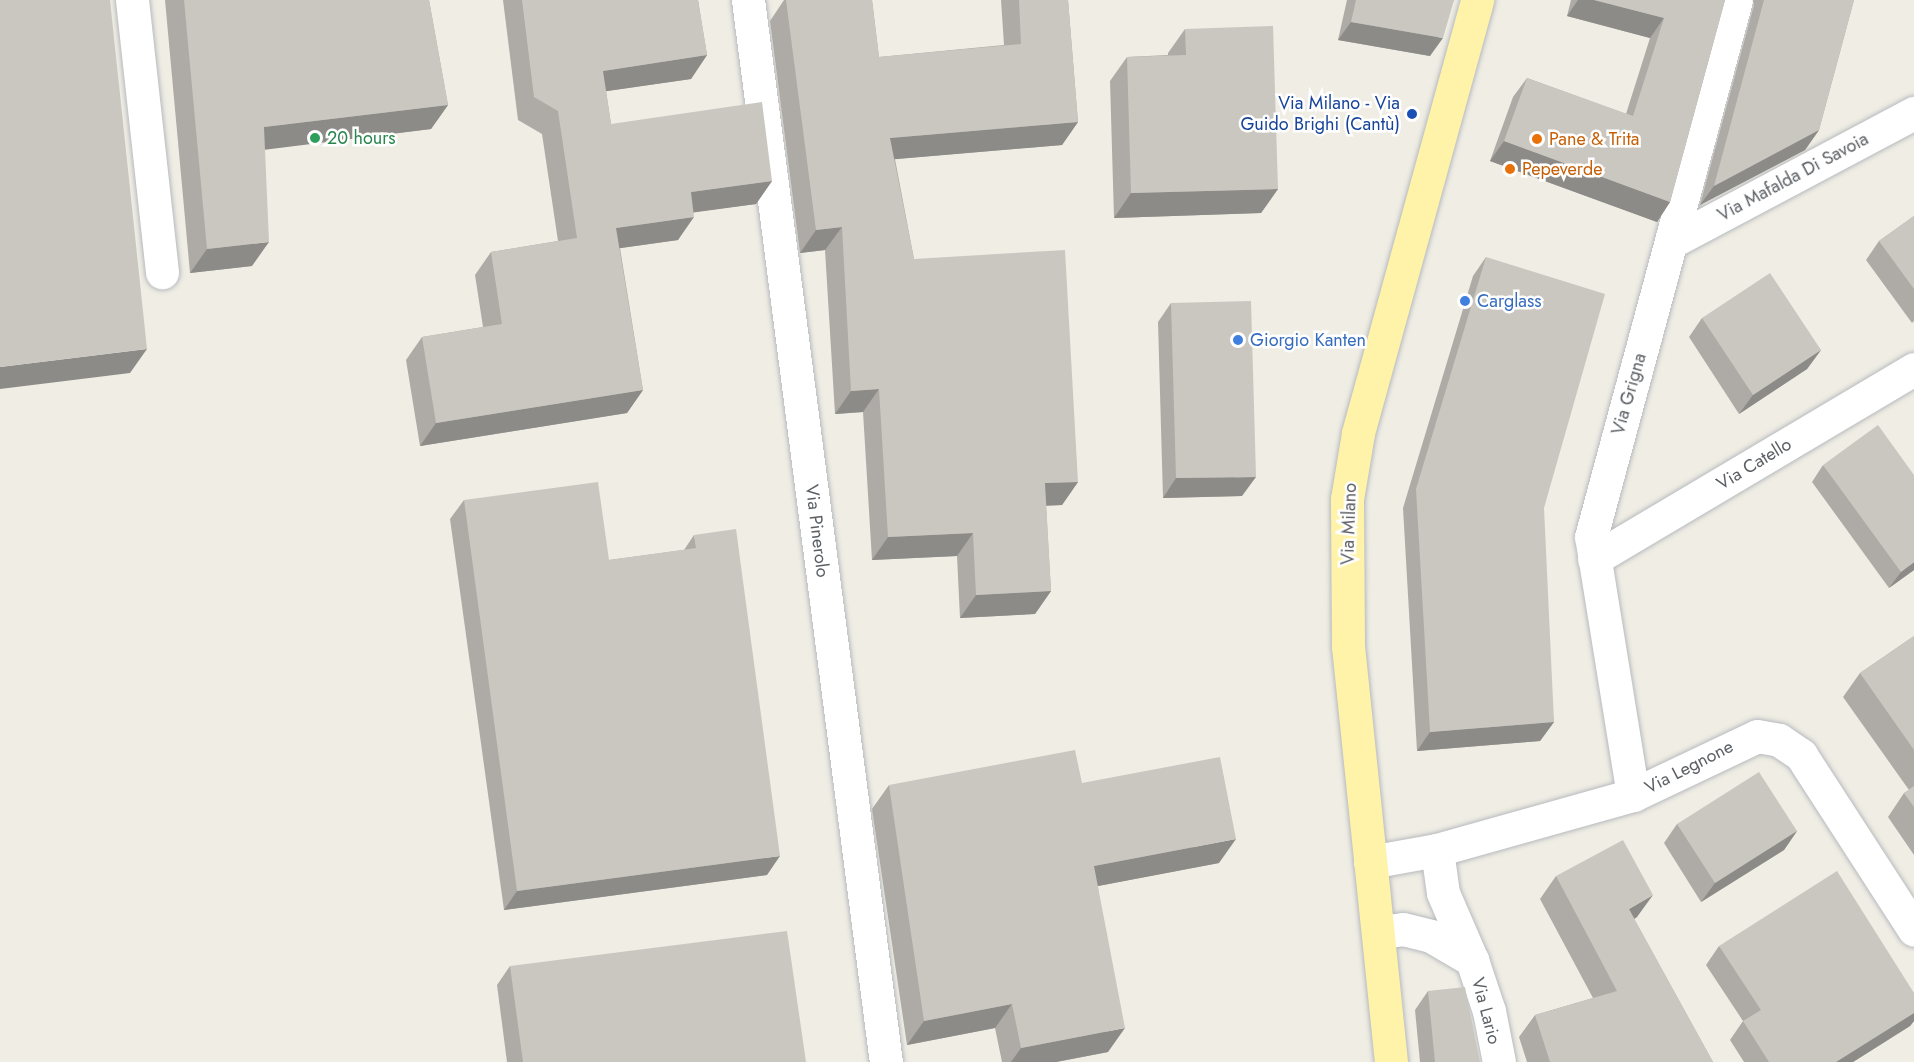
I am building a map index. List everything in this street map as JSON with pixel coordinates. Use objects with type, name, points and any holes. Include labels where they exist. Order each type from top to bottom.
[{"type":"main road","name":"Via Milano","points":[[1391,1062],[1380,932],[1370,862],[1348,647],[1347,499],[1358,433],[1477,0]]},
{"type":"street","points":[[132,0],[162,272]]},
{"type":"street","name":"Via Pinerolo","points":[[748,0],[886,1062]]},
{"type":"street","name":"Via Grigna","points":[[1633,795],[1594,559],[1594,517],[1673,241],[1736,0]]},
{"type":"street","name":"Via Mafalda Di Savoia","points":[[1673,241],[1914,113]]},
{"type":"street","name":"Via Catello","points":[[1594,559],[1914,369]]},
{"type":"street","name":"Via Legnone","points":[[1370,862],[1437,850],[1633,795],[1678,776],[1738,742],[1757,736],[1779,740],[1801,755],[1914,930]]},
{"type":"street","name":"Via Lario","points":[[1437,850],[1443,893],[1472,960],[1489,1011],[1499,1062]]},
{"type":"street","name":"Via Lario","points":[[1380,932],[1419,932],[1451,945],[1472,960]]},
{"type":"building","points":[[0,0],[110,0],[147,349],[0,367]]},
{"type":"building","name":"20 hours","points":[[184,0],[429,0],[448,105],[264,127],[269,242],[207,249]]},
{"type":"building","points":[[522,0],[698,0],[707,55],[603,71],[611,124],[762,102],[772,181],[691,192],[694,217],[616,228],[643,390],[436,423],[422,337],[502,324],[491,252],[577,238],[558,111],[534,97]]},
{"type":"building","points":[[786,0],[872,0],[879,57],[1021,44],[1019,0],[1068,0],[1078,122],[890,138],[914,259],[1065,250],[1078,482],[1045,483],[1051,591],[976,595],[973,533],[888,537],[879,389],[851,391],[842,227],[816,230]]},
{"type":"building","points":[[1356,0],[1454,0],[1443,38],[1351,22]]},
{"type":"building","points":[[1594,0],[1725,0],[1670,202],[1504,141],[1527,78],[1633,116],[1664,18]]},
{"type":"building","points":[[1764,0],[1854,0],[1819,130],[1714,186]]},
{"type":"building","points":[[1273,26],[1278,189],[1131,193],[1127,57],[1186,55],[1185,29]]},
{"type":"building","points":[[1914,216],[1914,289],[1879,241]]},
{"type":"building","points":[[1486,257],[1605,294],[1544,508],[1554,722],[1430,732],[1416,489]]},
{"type":"building","points":[[1770,273],[1821,350],[1753,395],[1702,318]]},
{"type":"building","points":[[1251,301],[1256,477],[1176,478],[1171,303]]},
{"type":"building","points":[[1878,425],[1914,475],[1914,562],[1901,572],[1823,465]]},
{"type":"building","points":[[598,482],[609,560],[696,548],[694,535],[736,529],[780,856],[517,891],[464,500]]},
{"type":"building","points":[[1914,636],[1914,750],[1860,673]]},
{"type":"building","points":[[1075,750],[1082,783],[1220,757],[1236,839],[1094,866],[1125,1028],[1021,1048],[1012,1004],[924,1021],[889,785]]},
{"type":"building","points":[[1759,772],[1797,831],[1715,883],[1677,824]]},
{"type":"building","points":[[1914,786],[1914,807],[1904,793]]},
{"type":"building","points":[[1623,840],[1653,895],[1629,909],[1713,1062],[1550,1062],[1535,1015],[1617,991],[1556,876]]},
{"type":"building","points":[[1837,871],[1914,993],[1914,1013],[1836,1062],[1769,1062],[1743,1021],[1761,1010],[1719,946]]},
{"type":"building","points":[[787,931],[806,1062],[523,1062],[510,966]]},
{"type":"building","points":[[1465,987],[1480,1062],[1435,1062],[1428,991]]},
{"type":"place","name":"Via Milano - Via Guido Brighi (Cantù)","points":[[1412,114]]},
{"type":"place","name":"20 hours","points":[[315,138]]},
{"type":"place","name":"Pane & Trita","points":[[1537,139]]},
{"type":"place","name":"Pepeverde","points":[[1510,169]]},
{"type":"place","name":"Carglass","points":[[1465,301]]},
{"type":"place","name":"Giorgio Kanten","points":[[1238,340]]}]
